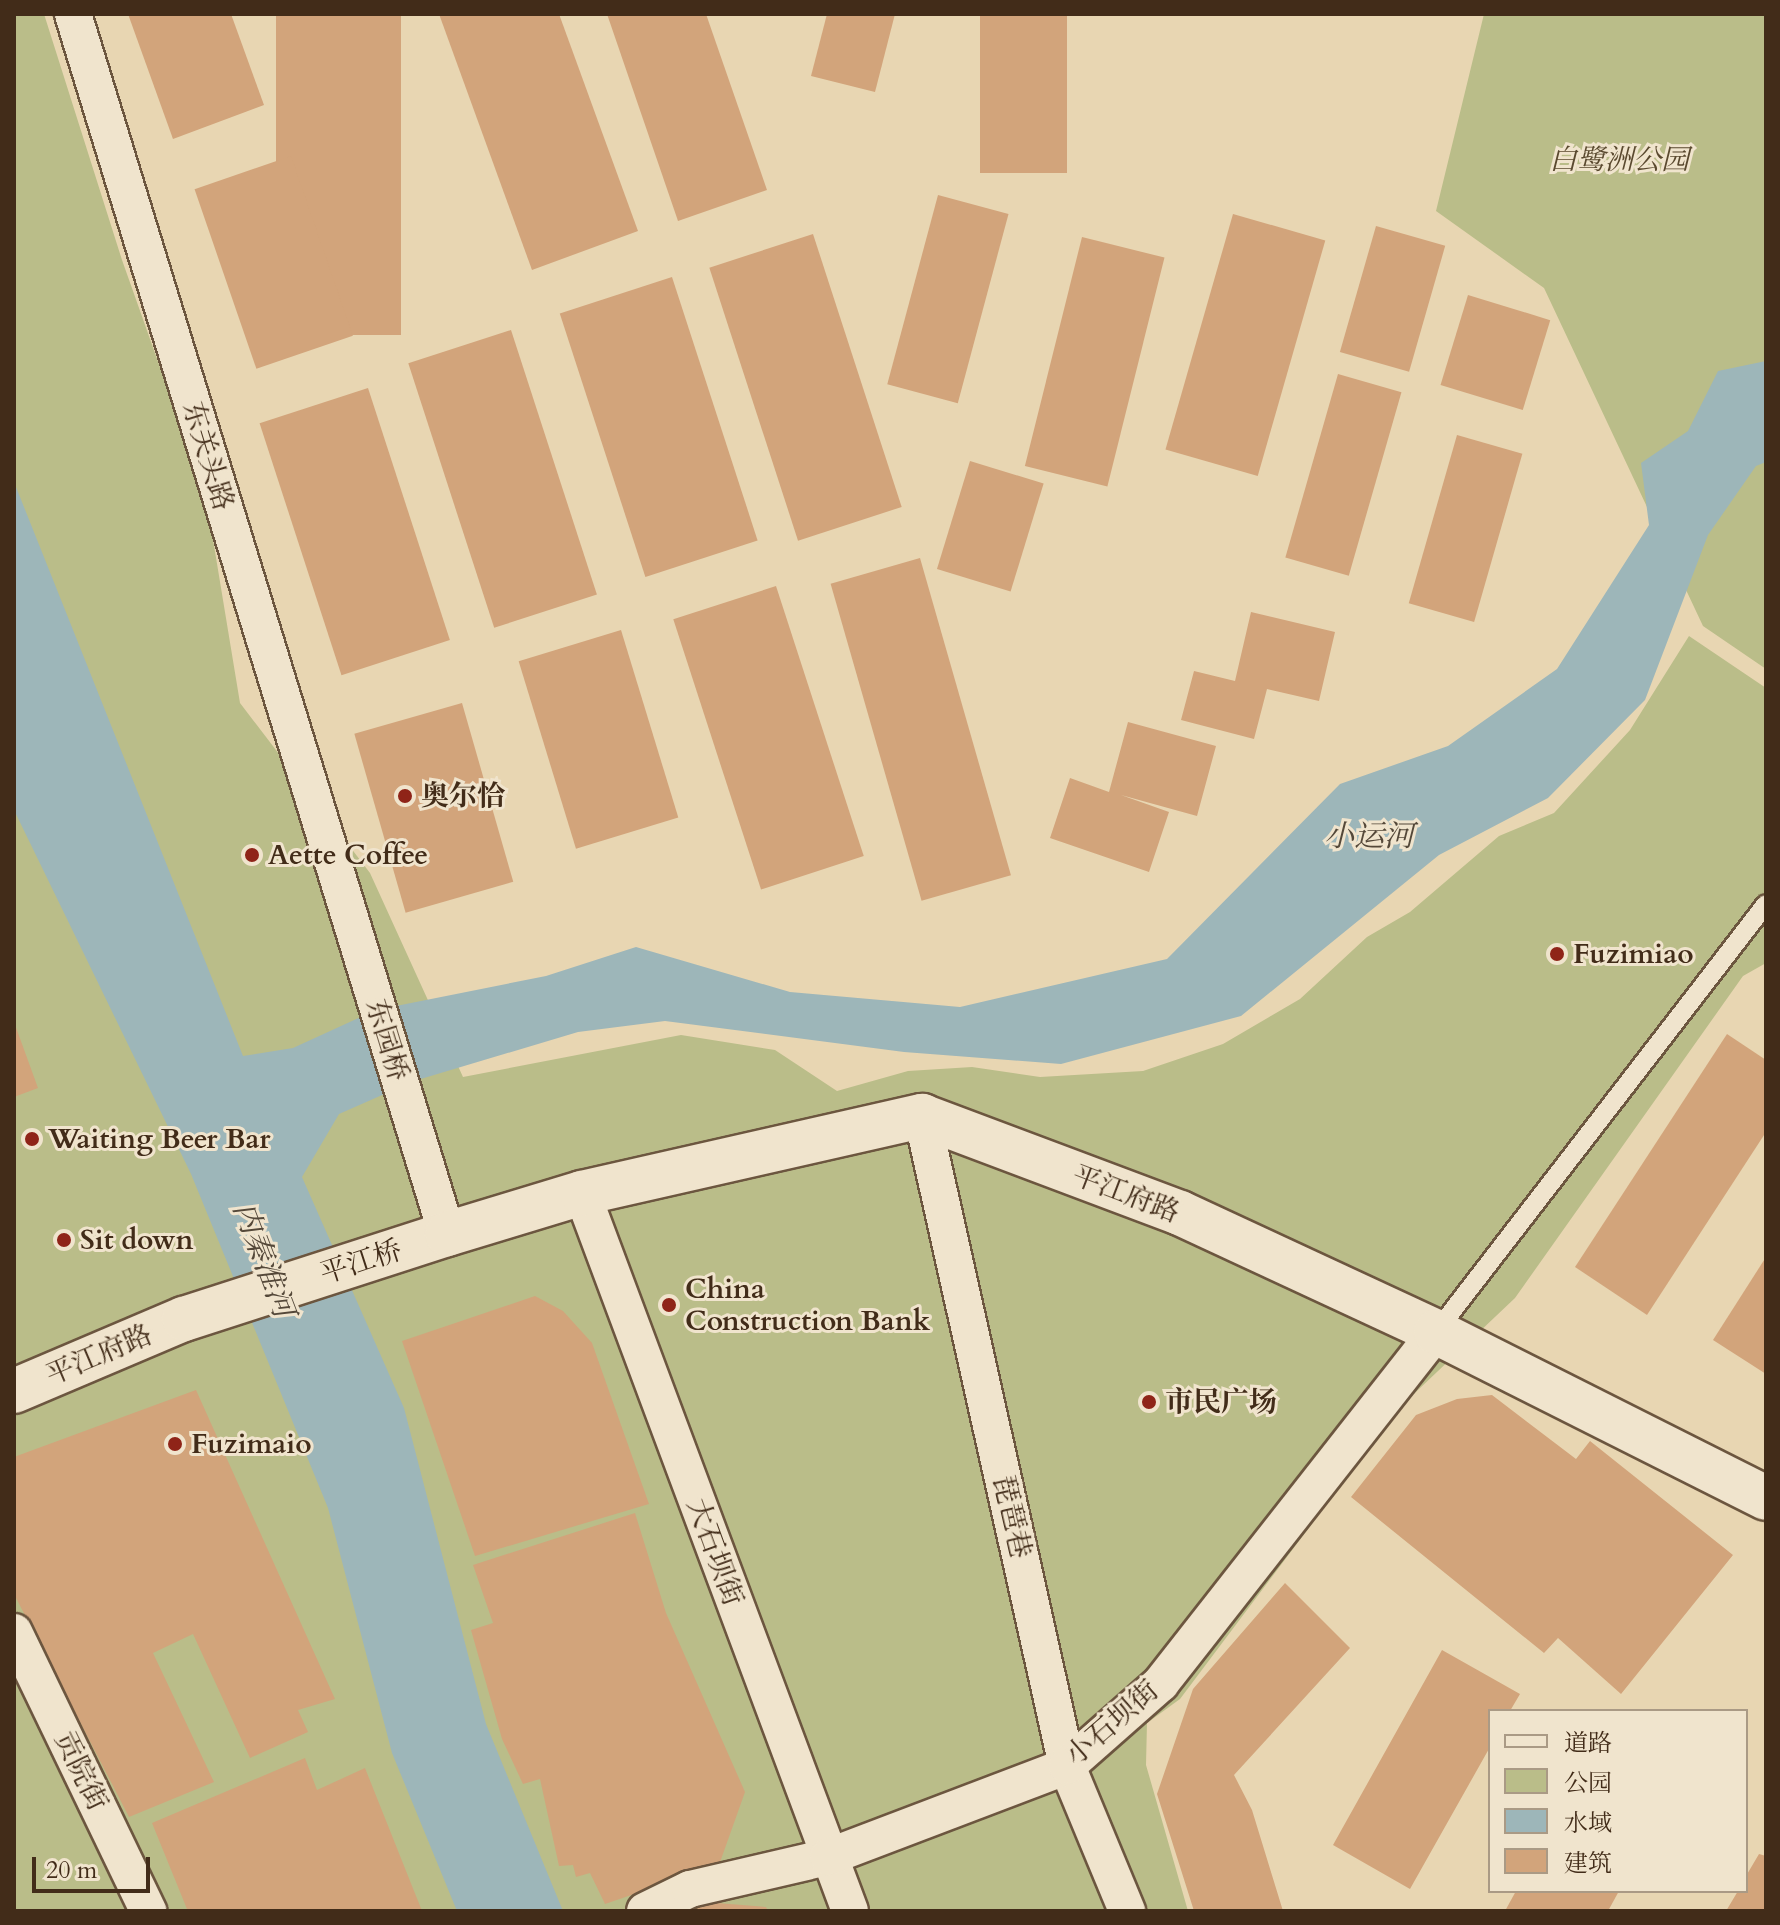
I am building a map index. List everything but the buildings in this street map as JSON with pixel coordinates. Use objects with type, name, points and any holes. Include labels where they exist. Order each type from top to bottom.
[{"type":"street","name":"东关头路","points":[[73,14],[343,898]]},
{"type":"street","name":"东园桥","points":[[343,898],[447,1234]]},
{"type":"street","name":"平江府路","points":[[922,1116],[1180,1213],[1436,1332],[1766,1498]]},
{"type":"street","points":[[447,1234],[582,1193],[922,1116]]},
{"type":"street","name":"琵琶巷","points":[[922,1116],[1067,1766],[1127,1911]]},
{"type":"street","name":"大石坝街","points":[[582,1193],[850,1911]]},
{"type":"street","name":"平江桥","points":[[184,1319],[447,1234]]},
{"type":"street","name":"平江府路","points":[[14,1391],[184,1319]]},
{"type":"street","name":"小石坝街","points":[[645,1911],[690,1889],[828,1857],[1067,1766],[1161,1683],[1436,1332]]},
{"type":"street","name":"贡院街","points":[[14,1632],[148,1911]]},
{"type":"lane","points":[[1436,1332],[1766,904]]},
{"type":"green space","name":"Fuzimiao","points":[[14,14],[44,14],[122,260],[206,497],[240,703],[370,873],[463,1077],[681,1035],[775,1050],[837,1091],[908,1071],[972,1067],[1040,1077],[1143,1071],[1223,1044],[1300,999],[1367,937],[1410,912],[1499,836],[1554,813],[1630,730],[1689,636],[1766,688],[1766,963],[1743,976],[1515,1298],[1399,1408],[1180,1699],[1147,1723],[1146,1765],[1188,1911],[14,1911]]},
{"type":"green space","name":"白鹭洲公园","points":[[1484,14],[1766,14],[1766,669],[1703,626],[1544,288],[1436,211]]},
{"type":"water","points":[[1766,361],[1766,462],[1756,466],[1708,535],[1645,700],[1548,798],[1439,855],[1241,1016],[1061,1064],[904,1052],[665,1021],[578,1032],[414,1081],[339,1114],[302,1177],[404,1408],[486,1724],[563,1911],[457,1911],[392,1753],[328,1508],[191,1174],[14,810],[14,482],[243,1056],[293,1048],[376,1010],[546,976],[636,947],[790,992],[960,1007],[1167,959],[1340,784],[1448,746],[1557,669],[1649,525],[1641,463],[1688,431],[1718,371]]},
{"type":"place","name":"奥尔恰","points":[[405,796]]},
{"type":"place","name":"Aette Coffee","points":[[252,855]]},
{"type":"place","name":"Fuzimiao","points":[[1557,954]]},
{"type":"place","name":"Waiting Beer Bar","points":[[32,1139]]},
{"type":"place","name":"Sit down","points":[[64,1240]]},
{"type":"place","name":"China Construction Bank","points":[[669,1305]]},
{"type":"place","name":"市民广场","points":[[1149,1402]]},
{"type":"place","name":"Fuzimaio","points":[[175,1444]]},
{"type":"water label","name":"小运河","points":[[1369,837]]},
{"type":"water label","name":"内秦淮河","points":[[263,1260]]}]
